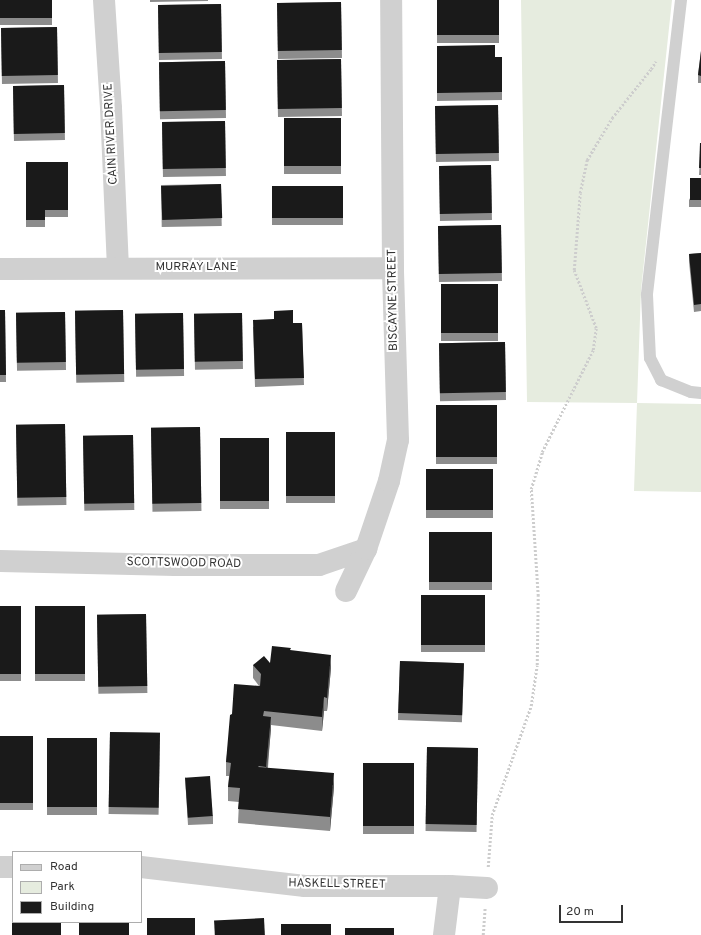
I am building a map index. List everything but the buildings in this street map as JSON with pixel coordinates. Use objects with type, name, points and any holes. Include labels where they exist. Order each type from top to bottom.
[{"type":"street","name":"CAIN RIVER DRIVE","points":[[104,0],[111,108],[118,268]]},
{"type":"street","name":"BISCAYNE STREET","points":[[346,591],[366,549],[389,481],[398,440],[393,268],[391,0]]},
{"type":"street","name":"MURRAY LANE","points":[[0,269],[393,268]]},
{"type":"street","name":"SCOTTSWOOD ROAD","points":[[0,561],[175,565],[319,565],[366,549]]},
{"type":"street","points":[[0,867],[12,867]]},
{"type":"street","name":"HASKELL STREET","points":[[142,867],[305,886],[450,886],[487,888]]},
{"type":"street","points":[[444,935],[450,886]]},
{"type":"lane","points":[[681,0],[647,295],[650,358],[661,380],[691,392],[701,393]]},
{"type":"path","points":[[484,935],[492,815],[531,706],[537,665],[538,596],[531,489],[542,452],[593,350],[596,328],[574,270],[580,193],[587,160],[612,118],[651,69],[657,58]]},
{"type":"green space","points":[[521,0],[672,0],[641,290],[637,403],[527,402]]},
{"type":"green space","points":[[637,403],[701,404],[701,492],[634,491]]}]
